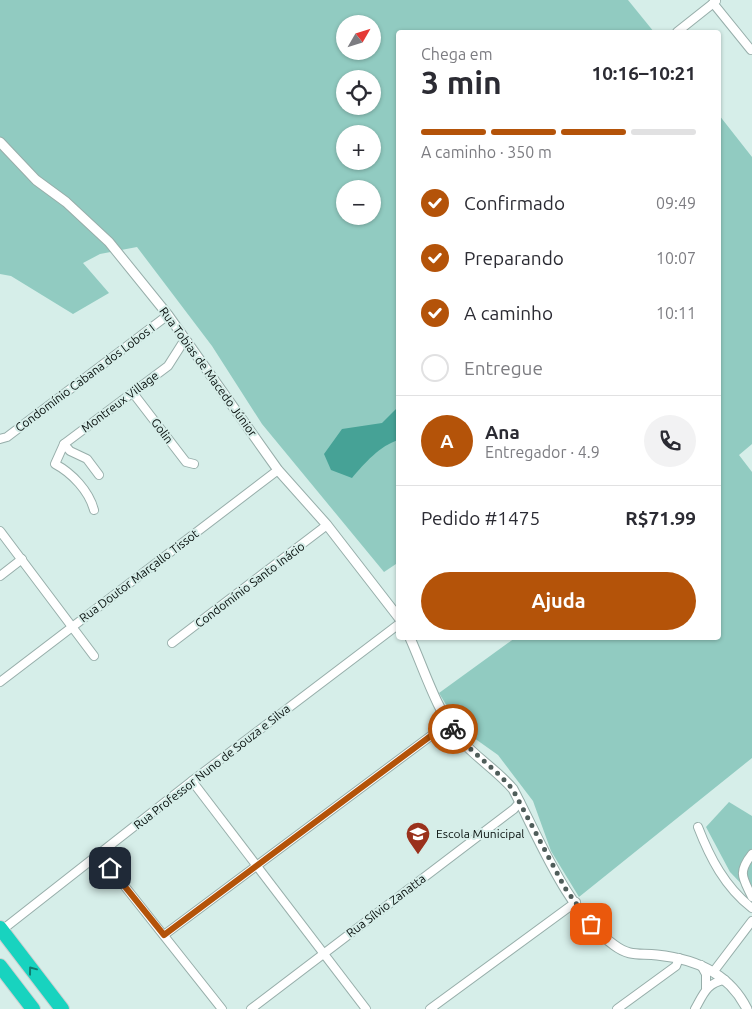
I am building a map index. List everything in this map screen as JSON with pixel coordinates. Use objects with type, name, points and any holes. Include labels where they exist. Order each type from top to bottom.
[{"type":"highway","points":[[1,929],[62,1009]]},
{"type":"highway","points":[[0,966],[33,1009]]},
{"type":"street","points":[[679,30],[715,1],[751,50]]},
{"type":"street","name":"Rua Tobias de Macedo Júnior","points":[[0,142],[36,180],[66,202],[110,242],[168,315],[278,470],[327,525],[396,614]]},
{"type":"street","name":"Condomínio Cabana dos Lobos I","points":[[0,439],[7,438],[168,315]]},
{"type":"street","name":"Montreux Village","points":[[94,510],[92,502],[68,471],[55,464],[64,444],[168,366],[182,344],[187,341]]},
{"type":"street","name":"Golin","points":[[133,393],[186,462],[194,464]]},
{"type":"street","points":[[64,444],[70,451],[87,458],[99,475]]},
{"type":"street","name":"Rua Doutor Marçallo Tissot","points":[[0,682],[278,470]]},
{"type":"street","name":"Condomínio Santo Inácio","points":[[172,643],[327,525]]},
{"type":"street","points":[[0,531],[94,656]]},
{"type":"street","points":[[0,576],[22,559]]},
{"type":"street","name":"Rua Professor Nuno de Souza e Silva","points":[[1,929],[396,626]]},
{"type":"street","points":[[411,640],[448,723],[460,740],[503,777],[513,790],[565,888],[591,924],[613,944],[628,954],[679,958],[689,960],[714,971],[725,980],[747,1009]]},
{"type":"street","points":[[164,935],[448,723]]},
{"type":"street","points":[[192,781],[366,1009]]},
{"type":"street","name":"Rua Sílvio Zanatta","points":[[251,1009],[514,809],[520,802]]},
{"type":"street","points":[[698,827],[708,852],[726,882],[752,908]]},
{"type":"street","points":[[752,854],[744,864],[742,873],[743,881],[752,897]]},
{"type":"street","points":[[100,855],[222,1009]]},
{"type":"street","points":[[430,1009],[576,902]]},
{"type":"street","points":[[714,971],[752,921]]},
{"type":"street","points":[[617,1009],[676,966],[679,958]]},
{"type":"street","points":[[701,965],[706,974],[706,988]]},
{"type":"street","points":[[695,1009],[706,988],[715,981],[725,980]]},
{"type":"shaded area","points":[[0,0],[628,0],[652,30],[396,30],[396,564],[384,572],[262,424],[212,346],[137,247],[100,254],[83,263],[109,293],[73,314],[11,276],[0,274]]},
{"type":"shaded area","points":[[721,118],[752,157],[752,444],[739,455],[752,472],[752,758],[579,897],[551,851],[533,801],[498,755],[460,728],[439,693],[512,640],[721,640]]},
{"type":"shaded area","points":[[396,409],[396,441],[385,446],[367,461],[352,478],[331,470],[324,454],[342,429],[382,423]]},
{"type":"shaded area","points":[[729,802],[752,816],[752,895],[730,872],[706,827]]},
{"type":"way so far","points":[[453,729],[460,740],[503,777],[513,790],[565,888],[591,924]]},
{"type":"place","name":"Escola Municipal","points":[[418,855]]},
{"type":"route","points":[[110,868],[164,935],[448,723],[453,729]]}]
